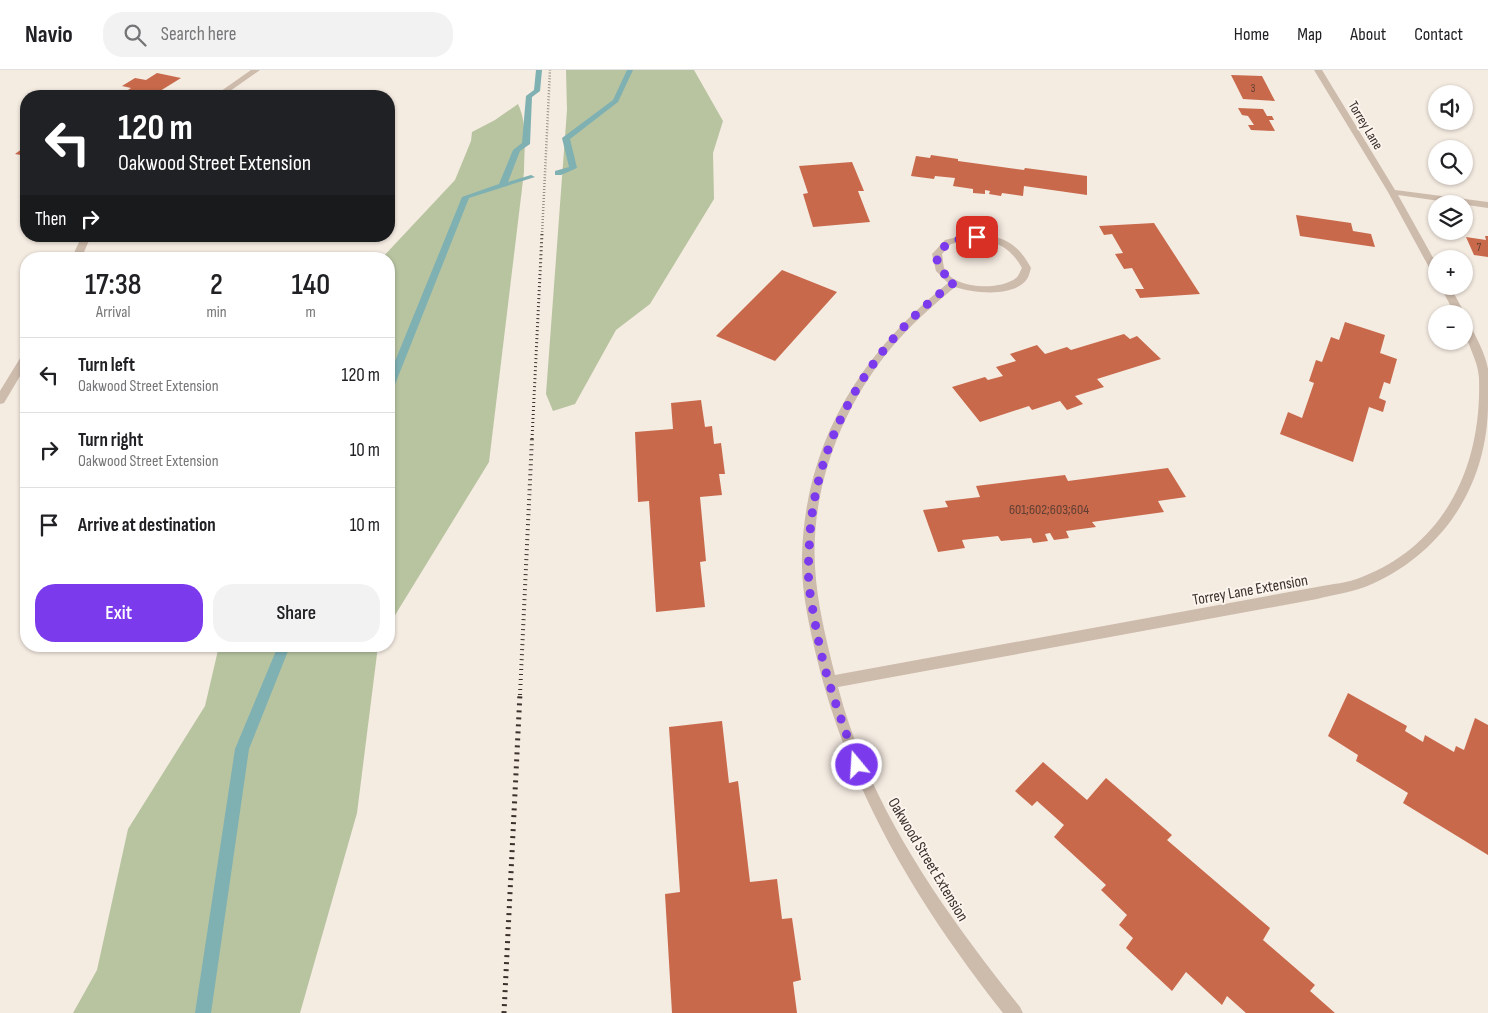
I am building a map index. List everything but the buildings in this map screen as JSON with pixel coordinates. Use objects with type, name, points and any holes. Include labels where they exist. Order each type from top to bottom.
[{"type":"street","points":[[227,90],[256,70]]},
{"type":"street","name":"Torrey Lane","points":[[1318,70],[1392,192]]},
{"type":"street","points":[[1392,192],[1488,205]]},
{"type":"street","points":[[1392,192],[1428,257]]},
{"type":"street","points":[[969,237],[993,240],[1014,249],[1025,264],[1025,274],[1022,278],[1005,288],[980,290],[955,282],[943,274],[937,259],[940,250],[954,240],[969,237]]},
{"type":"street","name":"Oakwood Street Extension","points":[[955,282],[929,301],[904,324],[880,353],[843,412],[827,452],[817,488],[808,556],[810,592],[828,682],[857,765],[885,823],[921,886],[971,960],[1014,1013]]},
{"type":"street","name":"Torrey Lane Extension","points":[[828,682],[1317,593],[1367,581],[1409,558],[1442,531],[1464,502],[1478,471],[1486,438],[1487,405],[1484,374],[1473,345]]},
{"type":"street","points":[[0,400],[20,368]]},
{"type":"green space","points":[[566,70],[694,70],[723,121],[713,153],[714,199],[650,304],[616,330],[575,404],[553,411],[546,394],[567,110]]},
{"type":"green space","points":[[518,104],[523,120],[525,146],[524,172],[489,462],[395,615],[395,252],[388,252],[455,180],[471,141],[472,132],[495,120]]},
{"type":"green space","points":[[218,652],[377,652],[357,813],[300,1013],[73,1013],[97,970],[128,829],[205,706]]},
{"type":"waterway","points":[[502,186],[517,150],[526,144],[529,96],[537,91],[539,70]]},
{"type":"waterway","points":[[558,173],[573,168],[566,138],[616,101],[630,70]]},
{"type":"waterway","points":[[502,186],[531,177]]},
{"type":"waterway","points":[[395,372],[466,197],[502,186]]},
{"type":"waterway","points":[[203,1013],[242,749],[282,652]]},
{"type":"railway","points":[[542,235],[550,70]]},
{"type":"railway","points":[[532,439],[542,233]]},
{"type":"railway","points":[[520,695],[532,438]]},
{"type":"railway","points":[[504,1013],[520,693]]},
{"type":"route","points":[[857,765],[828,682],[810,592],[808,556],[817,488],[827,452],[843,412],[880,353],[904,324],[929,301],[955,282],[943,274],[937,264],[937,254],[948,242],[962,238],[977,237]]}]
